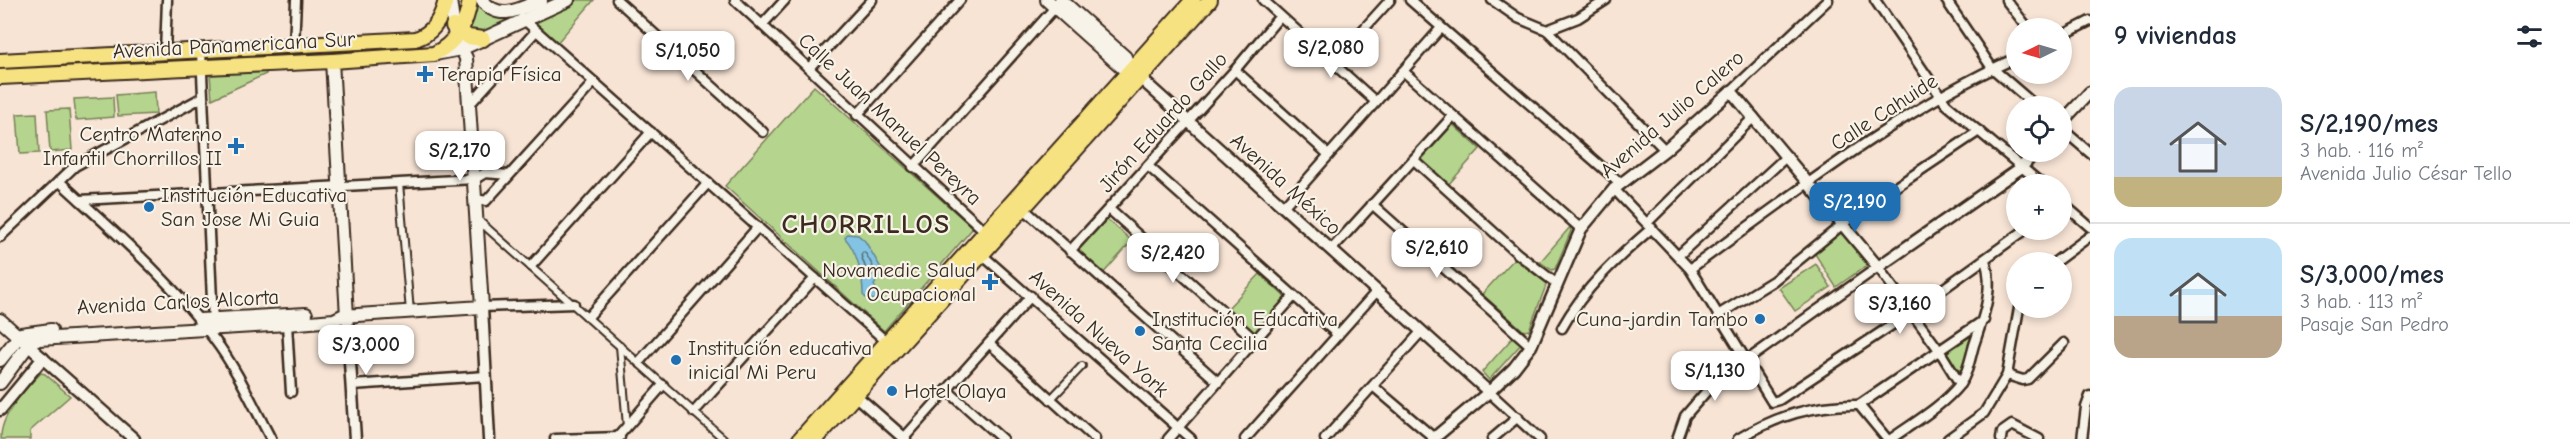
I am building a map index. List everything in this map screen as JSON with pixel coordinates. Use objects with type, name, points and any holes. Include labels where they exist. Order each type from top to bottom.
[{"type":"main road","name":"Avenida Panamericana Sur","points":[[0,61],[419,38],[435,26],[448,0]]},
{"type":"main road","points":[[448,0],[457,36],[466,58],[482,307]]},
{"type":"main road","points":[[457,36],[466,19],[470,0]]},
{"type":"main road","points":[[482,0],[498,12],[521,15],[568,0]]},
{"type":"main road","points":[[457,36],[483,39],[541,0]]},
{"type":"main road","points":[[990,236],[1023,208],[1193,0]]},
{"type":"main road","points":[[816,439],[1134,73],[1210,0]]},
{"type":"main road","points":[[1056,2],[1124,69],[1134,73]]},
{"type":"main road","name":"Avenida Panamericana Sur","points":[[0,77],[332,62],[434,54],[448,46],[457,36]]},
{"type":"main road","points":[[332,62],[344,316]]},
{"type":"main road","points":[[800,439],[887,342],[978,250]]},
{"type":"main road","name":"Avenida Carlos Alcorta","points":[[18,336],[28,331],[287,324],[334,320],[344,316],[482,307]]},
{"type":"main road","name":"Avenida Carlos Alcorta","points":[[28,345],[34,340],[45,338],[209,327],[334,312],[344,316]]},
{"type":"main road","points":[[0,320],[18,336],[0,360]]},
{"type":"main road","points":[[0,383],[28,345]]},
{"type":"street","points":[[165,53],[167,0]]},
{"type":"street","points":[[294,46],[296,0]]},
{"type":"street","points":[[617,0],[763,132]]},
{"type":"street","name":"Calle Juan Manuel Pereyra","points":[[735,0],[990,236]]},
{"type":"street","points":[[762,25],[785,0]]},
{"type":"street","points":[[809,68],[872,0]]},
{"type":"street","points":[[857,115],[960,0]]},
{"type":"street","points":[[1263,0],[1376,102]]},
{"type":"street","points":[[1333,63],[1390,0]]},
{"type":"street","points":[[1410,0],[1617,186],[1649,226],[1690,269],[1744,361],[1770,400],[1775,402],[1910,312],[2012,240]]},
{"type":"street","points":[[1492,0],[1518,18],[1547,30],[1665,150]]},
{"type":"street","points":[[1547,30],[1578,18],[1606,0]]},
{"type":"street","name":"Avenida Julio Calero","points":[[1434,439],[1489,392],[1514,368],[1531,346],[1581,229],[1617,186],[1665,150],[1828,0]]},
{"type":"street","points":[[1875,0],[1946,104],[2030,174]]},
{"type":"street","points":[[1946,0],[1992,68],[2024,96]]},
{"type":"street","points":[[2006,0],[2020,18]]},
{"type":"street","points":[[913,167],[1056,2]]},
{"type":"street","points":[[521,15],[536,31],[887,342]]},
{"type":"street","name":"Jirón Eduardo Gallo","points":[[1070,251],[1281,16]]},
{"type":"street","points":[[2072,30],[2090,21]]},
{"type":"street","points":[[1283,207],[1441,28]]},
{"type":"street","points":[[470,104],[536,31]]},
{"type":"street","points":[[201,51],[208,193],[209,327]]},
{"type":"street","name":"Calle Cahuide","points":[[1690,269],[1940,94],[2006,62]]},
{"type":"street","points":[[1234,70],[1329,155]]},
{"type":"street","points":[[1403,71],[1581,229]]},
{"type":"street","name":"Avenida México","points":[[1134,73],[1489,392]]},
{"type":"street","points":[[476,199],[486,201],[594,82]]},
{"type":"street","points":[[1731,91],[1878,267],[1939,350],[1960,384]]},
{"type":"street","points":[[2072,111],[2090,92]]},
{"type":"street","points":[[0,237],[75,166],[203,97]]},
{"type":"street","points":[[1331,250],[1453,116]]},
{"type":"street","points":[[1562,328],[1574,307],[1610,264],[1754,117]]},
{"type":"street","points":[[1718,315],[1773,281],[1844,226],[1854,215],[1979,131]]},
{"type":"street","points":[[531,266],[651,132]]},
{"type":"street","points":[[2072,137],[2090,153]]},
{"type":"street","points":[[1679,255],[1787,156]]},
{"type":"street","points":[[1414,160],[1518,254],[1557,284]]},
{"type":"street","points":[[1677,439],[1685,416],[1712,386],[2026,162]]},
{"type":"street","points":[[1148,166],[1338,335]]},
{"type":"street","points":[[80,200],[475,179],[485,174],[509,175]]},
{"type":"street","points":[[59,182],[209,327],[271,439]]},
{"type":"street","points":[[399,183],[410,312]]},
{"type":"street","points":[[588,317],[708,183]]},
{"type":"street","points":[[1372,204],[1531,346]]},
{"type":"street","points":[[1023,208],[1218,382]]},
{"type":"street","points":[[1109,209],[1255,340]]},
{"type":"street","points":[[2072,211],[2090,227]]},
{"type":"street","points":[[477,219],[724,439]]},
{"type":"street","points":[[639,362],[758,227]]},
{"type":"street","points":[[2068,252],[2090,236]]},
{"type":"street","name":"Avenida Nueva York","points":[[978,250],[1191,439]]},
{"type":"street","points":[[1859,405],[1889,439],[1934,407],[1960,384],[1968,370],[1984,320],[1989,284],[1985,260]]},
{"type":"street","points":[[694,412],[815,278]]},
{"type":"street","points":[[1245,439],[1377,291]]},
{"type":"street","points":[[855,395],[904,439],[1031,296]]},
{"type":"street","points":[[1168,439],[1293,297]]},
{"type":"street","name":"Avenida Carlos Alcorta","points":[[482,307],[574,304]]},
{"type":"street","points":[[482,307],[489,439]]},
{"type":"street","points":[[344,316],[352,385],[355,439]]},
{"type":"street","points":[[1948,439],[1984,413],[2007,375],[2017,318]]},
{"type":"street","points":[[1738,439],[1781,416],[1819,407],[1859,405],[1984,320]]},
{"type":"street","points":[[287,324],[291,392]]},
{"type":"street","points":[[1325,439],[1421,332]]},
{"type":"street","points":[[18,336],[134,439]]},
{"type":"street","points":[[989,343],[1095,439]]},
{"type":"street","points":[[2007,375],[2023,380],[2028,379],[2064,343]]},
{"type":"street","points":[[620,346],[627,426]]},
{"type":"street","points":[[0,410],[43,358]]},
{"type":"street","points":[[1050,400],[1082,366]]},
{"type":"street","points":[[352,385],[486,376]]},
{"type":"street","points":[[555,439],[619,438],[663,385]]},
{"type":"street","points":[[1373,386],[1434,439]]},
{"type":"street","points":[[947,390],[1002,439]]},
{"type":"street","points":[[1489,392],[1540,439]]},
{"type":"street","points":[[2082,439],[2086,407],[2090,396]]},
{"type":"street","points":[[1492,439],[1518,417]]},
{"type":"street","points":[[2001,439],[2002,432],[2012,425],[2039,439]]},
{"type":"street","points":[[1332,431],[1340,439]]},
{"type":"green space","points":[[476,0],[489,14],[515,19],[477,36],[464,32]]},
{"type":"green space","points":[[578,0],[594,0],[556,44],[530,21]]},
{"type":"green space","points":[[266,70],[266,74],[212,99],[210,74]]},
{"type":"green space","points":[[814,86],[973,228],[884,331],[725,186]]},
{"type":"green space","points":[[155,92],[156,114],[118,116],[116,95]]},
{"type":"green space","points":[[113,97],[114,117],[76,120],[74,99]]},
{"type":"green space","points":[[69,109],[72,150],[50,152],[47,110]]},
{"type":"green space","points":[[37,113],[39,153],[20,154],[17,114]]},
{"type":"green space","points":[[1451,123],[1480,149],[1448,185],[1419,160]]},
{"type":"green space","points":[[1106,218],[1132,241],[1101,276],[1075,252]]},
{"type":"green space","points":[[1570,227],[1571,231],[1555,269],[1552,270],[1540,262]]},
{"type":"green space","points":[[1842,232],[1867,265],[1836,287],[1815,254]]},
{"type":"green space","points":[[1516,257],[1547,283],[1529,330],[1524,331],[1482,294]]},
{"type":"green space","points":[[1816,264],[1831,287],[1795,311],[1779,288]]},
{"type":"green space","points":[[1260,274],[1287,299],[1254,334],[1227,309]]},
{"type":"green space","points":[[1972,331],[1976,332],[1963,369],[1955,371],[1944,356],[1945,348]]},
{"type":"green space","points":[[1514,336],[1522,343],[1489,380],[1482,372]]},
{"type":"green space","points":[[41,373],[70,396],[30,431],[30,439],[1,439],[9,412]]},
{"type":"water","points":[[847,234],[858,235],[865,241],[881,268],[881,275],[874,285],[880,297],[878,300],[867,299],[863,295],[859,265],[845,238]]},
{"type":"place","name":"Terapia Física","points":[[425,74]]},
{"type":"place","name":"Centro Materno Infantil Chorrillos II","points":[[236,146]]},
{"type":"place","name":"Institución Educativa San Jose Mi Guia","points":[[149,207]]},
{"type":"place","name":"Novamedic Salud Ocupacional","points":[[990,282]]},
{"type":"place","name":"Cuna-jardin Tambo","points":[[1760,319]]},
{"type":"place","name":"Institución Educativa Santa Cecilia","points":[[1140,331]]},
{"type":"place","name":"Institución educativa inicial Mi Peru","points":[[676,360]]},
{"type":"place","name":"Hotel Olaya","points":[[892,391]]},
{"type":"district","name":"CHORRILLOS","points":[[866,224]]}]
